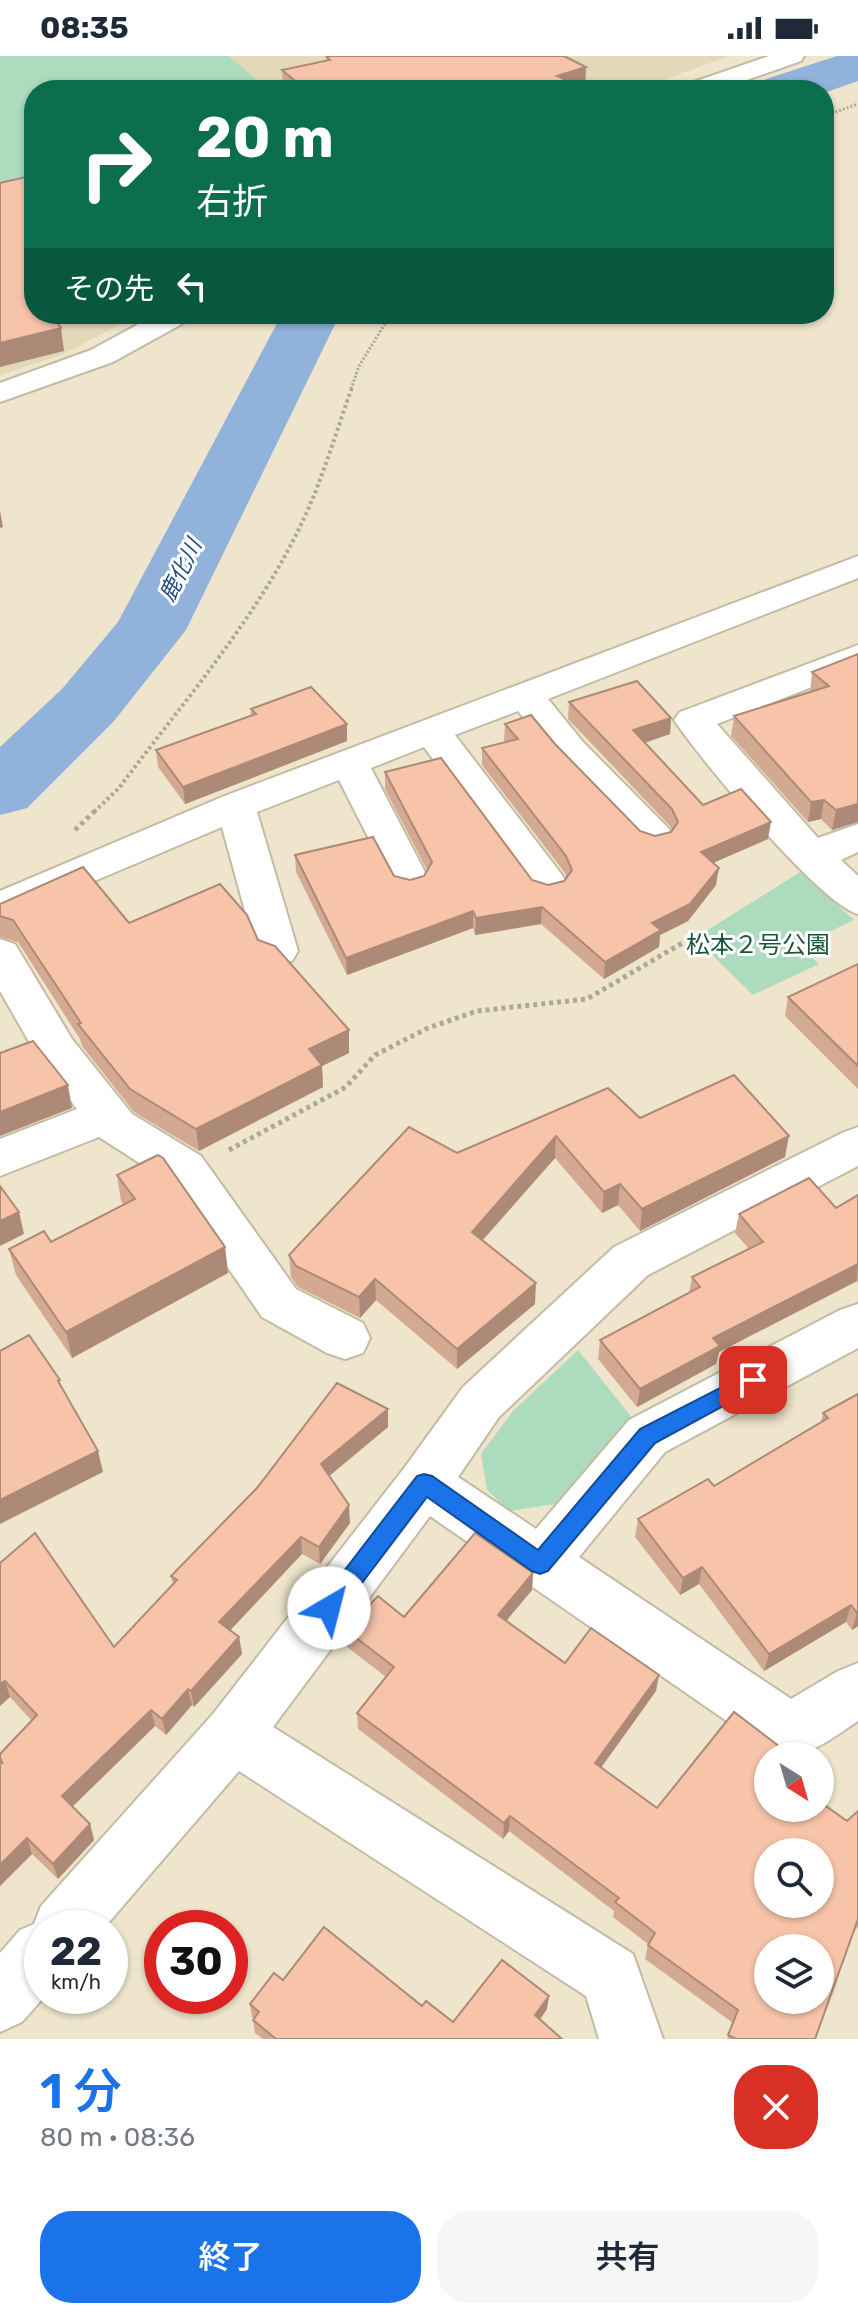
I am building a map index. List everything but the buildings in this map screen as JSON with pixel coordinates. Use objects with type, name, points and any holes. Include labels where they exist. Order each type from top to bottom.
[{"type":"street","points":[[723,80],[792,56]]},
{"type":"street","points":[[0,393],[102,356],[161,324]]},
{"type":"street","points":[[0,907],[236,806],[349,762],[525,694],[852,576]]},
{"type":"street","points":[[858,656],[693,720],[811,857],[858,900]]},
{"type":"street","points":[[525,694],[589,771],[654,837]]},
{"type":"street","points":[[432,731],[548,885]]},
{"type":"street","points":[[349,762],[409,880]]},
{"type":"street","points":[[236,806],[277,951]]},
{"type":"street","points":[[811,857],[858,837]]},
{"type":"street","points":[[9,970],[78,1081],[116,1126],[188,1172],[279,1303],[345,1338]]},
{"type":"street","points":[[0,1158],[107,1115]]},
{"type":"street","points":[[79,1910],[233,1734],[424,1483],[481,1402],[631,1261],[858,1145]]},
{"type":"street","points":[[540,1564],[647,1436],[858,1324]]},
{"type":"street","points":[[424,1483],[790,1731],[858,1690]]},
{"type":"street","points":[[233,1734],[611,1976],[631,2039]]},
{"type":"street","points":[[0,2000],[24,1973]]},
{"type":"path","points":[[834,112],[858,104]]},
{"type":"path","points":[[68,836],[119,788],[252,611],[298,531],[321,477],[359,366],[385,324]]},
{"type":"path","points":[[188,1172],[346,1087],[375,1055],[428,1028],[477,1011],[587,999],[684,942]]},
{"type":"shaded area","points":[[0,56],[729,56],[663,80],[24,80],[24,324],[121,324],[61,355],[0,375]]},
{"type":"green space","points":[[0,56],[228,56],[258,80],[24,80],[24,188],[0,194]]},
{"type":"green space","name":"松本２号公園","points":[[800,872],[854,920],[800,946],[819,964],[753,995],[695,938]]},
{"type":"green space","points":[[578,1350],[633,1419],[556,1504],[509,1511],[487,1490],[481,1454],[513,1411]]},
{"type":"waterway","name":"鹿化川","points":[[814,80],[858,65]]},
{"type":"waterway","name":"鹿化川","points":[[0,790],[88,705],[150,630],[306,324]]},
{"type":"route","points":[[329,1608],[424,1483],[540,1564],[647,1436],[753,1380]]}]
